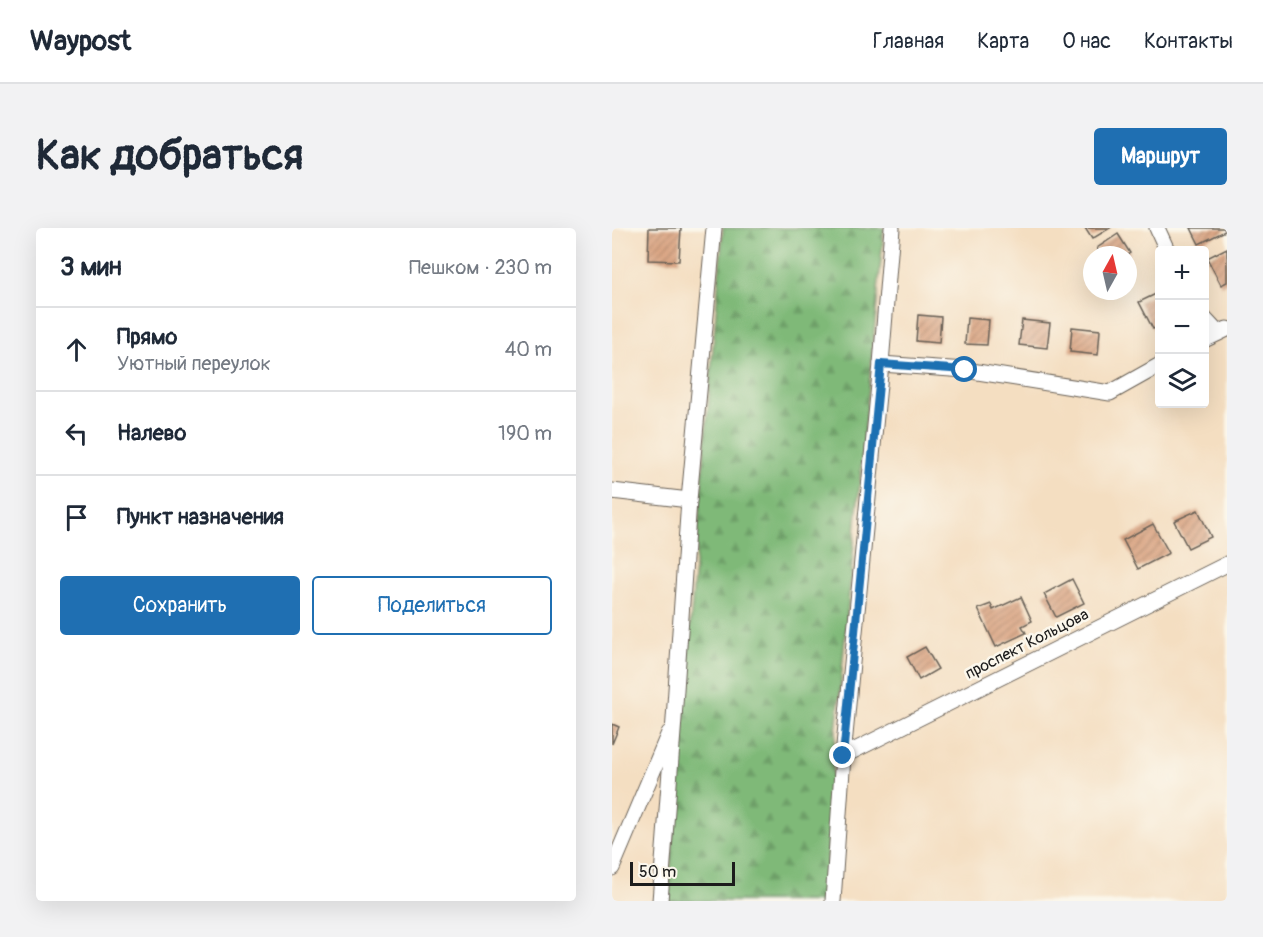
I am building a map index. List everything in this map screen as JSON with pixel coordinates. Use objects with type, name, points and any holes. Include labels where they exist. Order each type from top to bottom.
[{"type":"street","points":[[660,901],[689,500],[714,228]]},
{"type":"street","points":[[833,901],[843,756],[892,228]]},
{"type":"street","points":[[1157,228],[1165,246]]},
{"type":"street","points":[[881,364],[965,370],[1110,393],[1155,368]]},
{"type":"street","points":[[612,491],[689,500]]},
{"type":"street","name":"проспект Кольцова","points":[[843,756],[1227,564]]},
{"type":"street","points":[[612,868],[674,719]]},
{"type":"green space","points":[[723,228],[884,228],[833,764],[825,901],[668,901]]},
{"type":"building","points":[[649,228],[681,228],[679,261],[648,260]]},
{"type":"building","points":[[1085,228],[1110,228],[1092,239]]},
{"type":"building","points":[[1191,228],[1224,228],[1225,231],[1199,244]]},
{"type":"building","points":[[1118,234],[1126,246],[1100,246]]},
{"type":"building","points":[[1227,248],[1227,282],[1221,285],[1209,262],[1209,257]]},
{"type":"building","points":[[1155,294],[1155,328],[1153,329],[1139,302]]},
{"type":"building","points":[[918,315],[941,317],[939,343],[916,341]]},
{"type":"building","points":[[967,318],[989,320],[987,345],[965,344]]},
{"type":"building","points":[[1022,320],[1050,323],[1047,348],[1019,345]]},
{"type":"building","points":[[1072,327],[1100,330],[1098,355],[1070,352]]},
{"type":"building","points":[[1198,510],[1211,537],[1188,548],[1174,521]]},
{"type":"building","points":[[1153,524],[1169,553],[1138,569],[1123,540]]},
{"type":"building","points":[[1072,579],[1084,603],[1056,617],[1044,594]]},
{"type":"building","points":[[1021,597],[1032,621],[1022,626],[1026,633],[996,647],[978,609],[991,604],[993,610]]},
{"type":"building","points":[[925,647],[938,669],[919,680],[907,657]]},
{"type":"building","points":[[612,724],[619,727],[612,744]]},
{"type":"route","points":[[843,756],[881,364],[965,370]]}]
